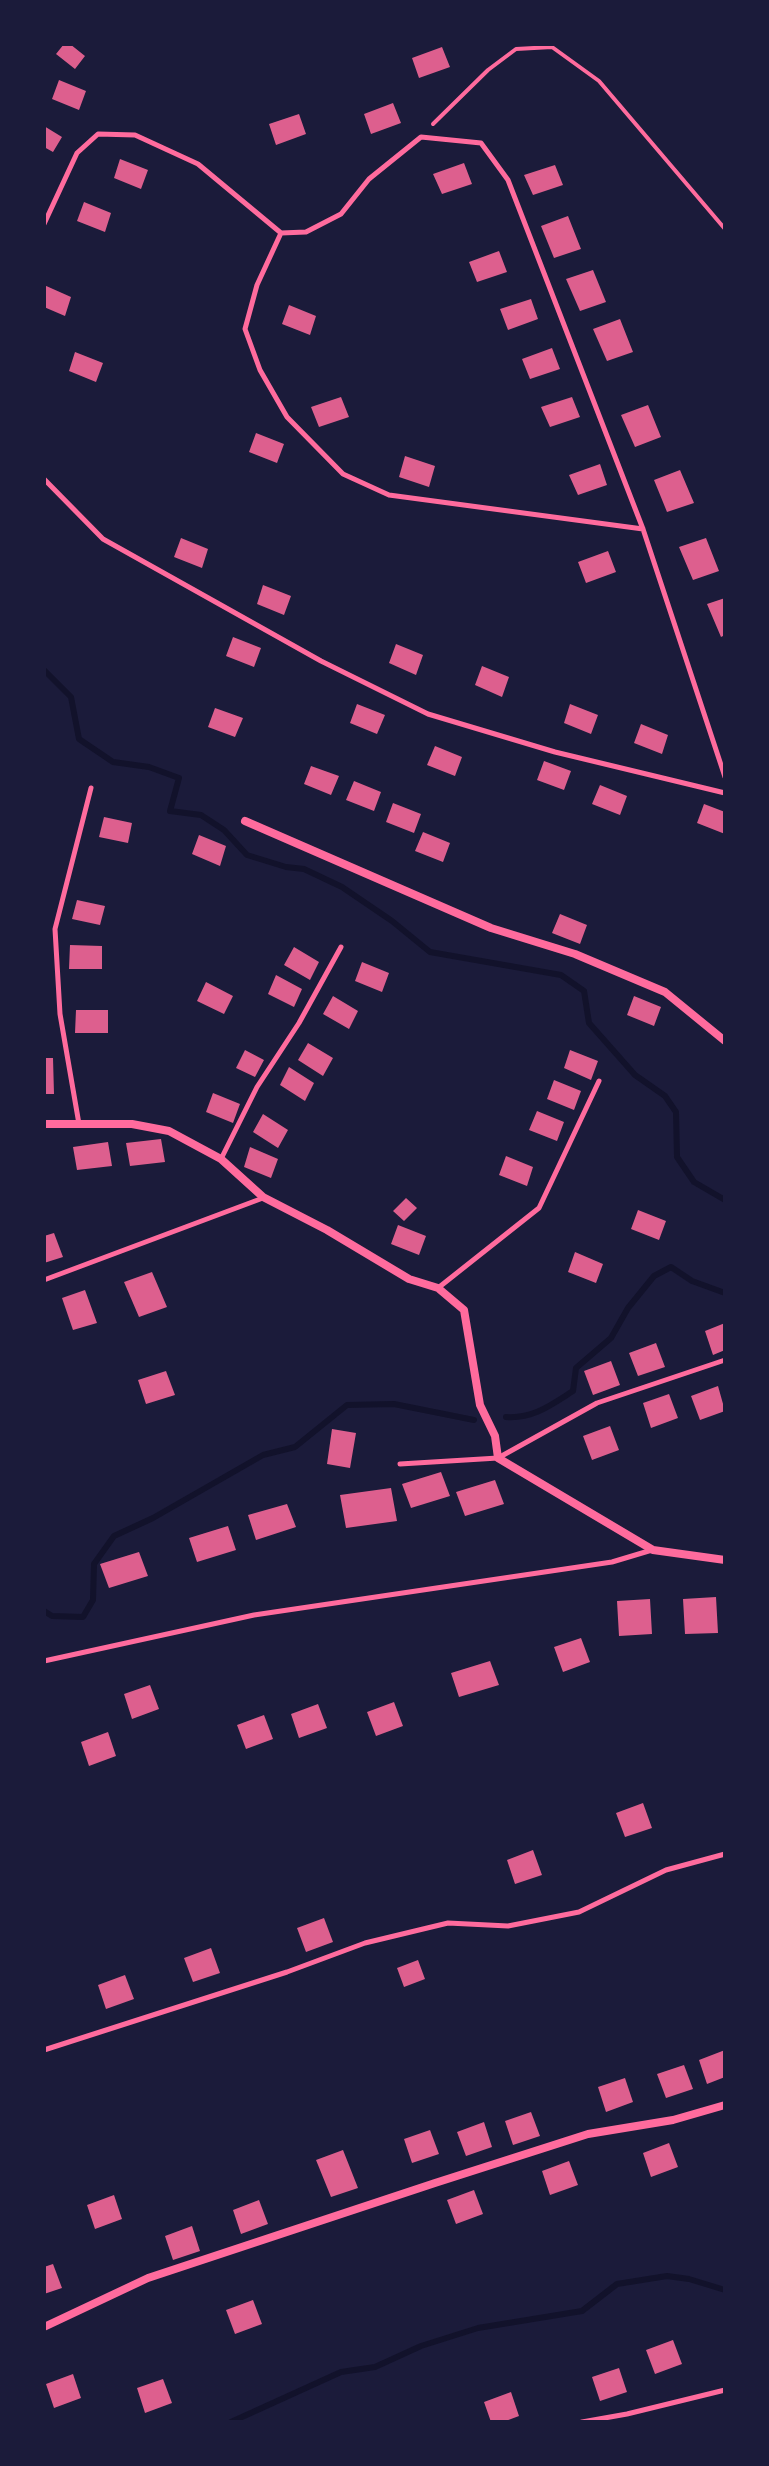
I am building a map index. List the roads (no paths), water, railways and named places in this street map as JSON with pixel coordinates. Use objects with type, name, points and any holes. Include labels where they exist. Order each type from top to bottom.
[{"type":"street","points":[[245,821],[491,928],[575,954],[665,992],[725,1041]]},
{"type":"street","points":[[44,1124],[132,1124],[169,1131],[221,1159],[263,1197],[327,1230],[409,1279],[438,1288],[464,1310],[480,1405],[495,1436],[498,1458],[653,1550],[725,1560]]},
{"type":"street","points":[[44,2327],[148,2278],[435,2183],[588,2134],[673,2120],[725,2105]]},
{"type":"lane","points":[[44,224],[77,153],[98,134],[135,135],[198,164],[281,233],[306,232],[341,214],[369,179],[421,137],[481,143],[508,180],[643,529],[725,777]]},
{"type":"lane","points":[[281,233],[257,285],[245,329],[260,370],[287,417],[343,474],[389,495],[643,529]]},
{"type":"lane","points":[[44,479],[103,539],[321,661],[428,714],[555,752],[725,793]]},
{"type":"lane","points":[[79,1124],[60,1014],[55,929],[91,788]]},
{"type":"lane","points":[[221,1159],[257,1087],[299,1023],[341,947]]},
{"type":"lane","points":[[438,1288],[539,1208],[599,1081]]},
{"type":"lane","points":[[44,1280],[263,1197]]},
{"type":"lane","points":[[400,1464],[498,1458],[597,1403],[725,1360]]},
{"type":"lane","points":[[44,1661],[254,1615],[612,1562],[653,1550]]},
{"type":"lane","points":[[44,2050],[287,1972],[365,1943],[448,1923],[508,1926],[579,1912],[666,1870],[725,1854]]},
{"type":"lane","points":[[582,2422],[725,2390]]},
{"type":"lane","points":[[627,2414],[633,2422]]},
{"type":"waterway","points":[[44,670],[71,697],[79,739],[113,762],[149,767],[179,778],[170,811],[201,815],[224,830],[247,855],[304,869],[342,887],[430,952],[561,975],[584,991],[589,1023],[635,1075],[665,1096],[676,1112],[677,1157],[694,1182],[725,1200]]},
{"type":"waterway","points":[[506,1417],[533,1413],[573,1391],[576,1368],[611,1338],[628,1308],[654,1276],[671,1267],[692,1281],[725,1293]]},
{"type":"waterway","points":[[44,1611],[52,1616],[83,1617],[93,1600],[94,1564],[114,1536],[153,1518],[263,1455],[295,1447],[347,1405],[394,1404],[474,1420]]},
{"type":"waterway","points":[[231,2422],[341,2372],[375,2367],[421,2346],[478,2328],[582,2311],[617,2284],[667,2276],[725,2290]]}]
